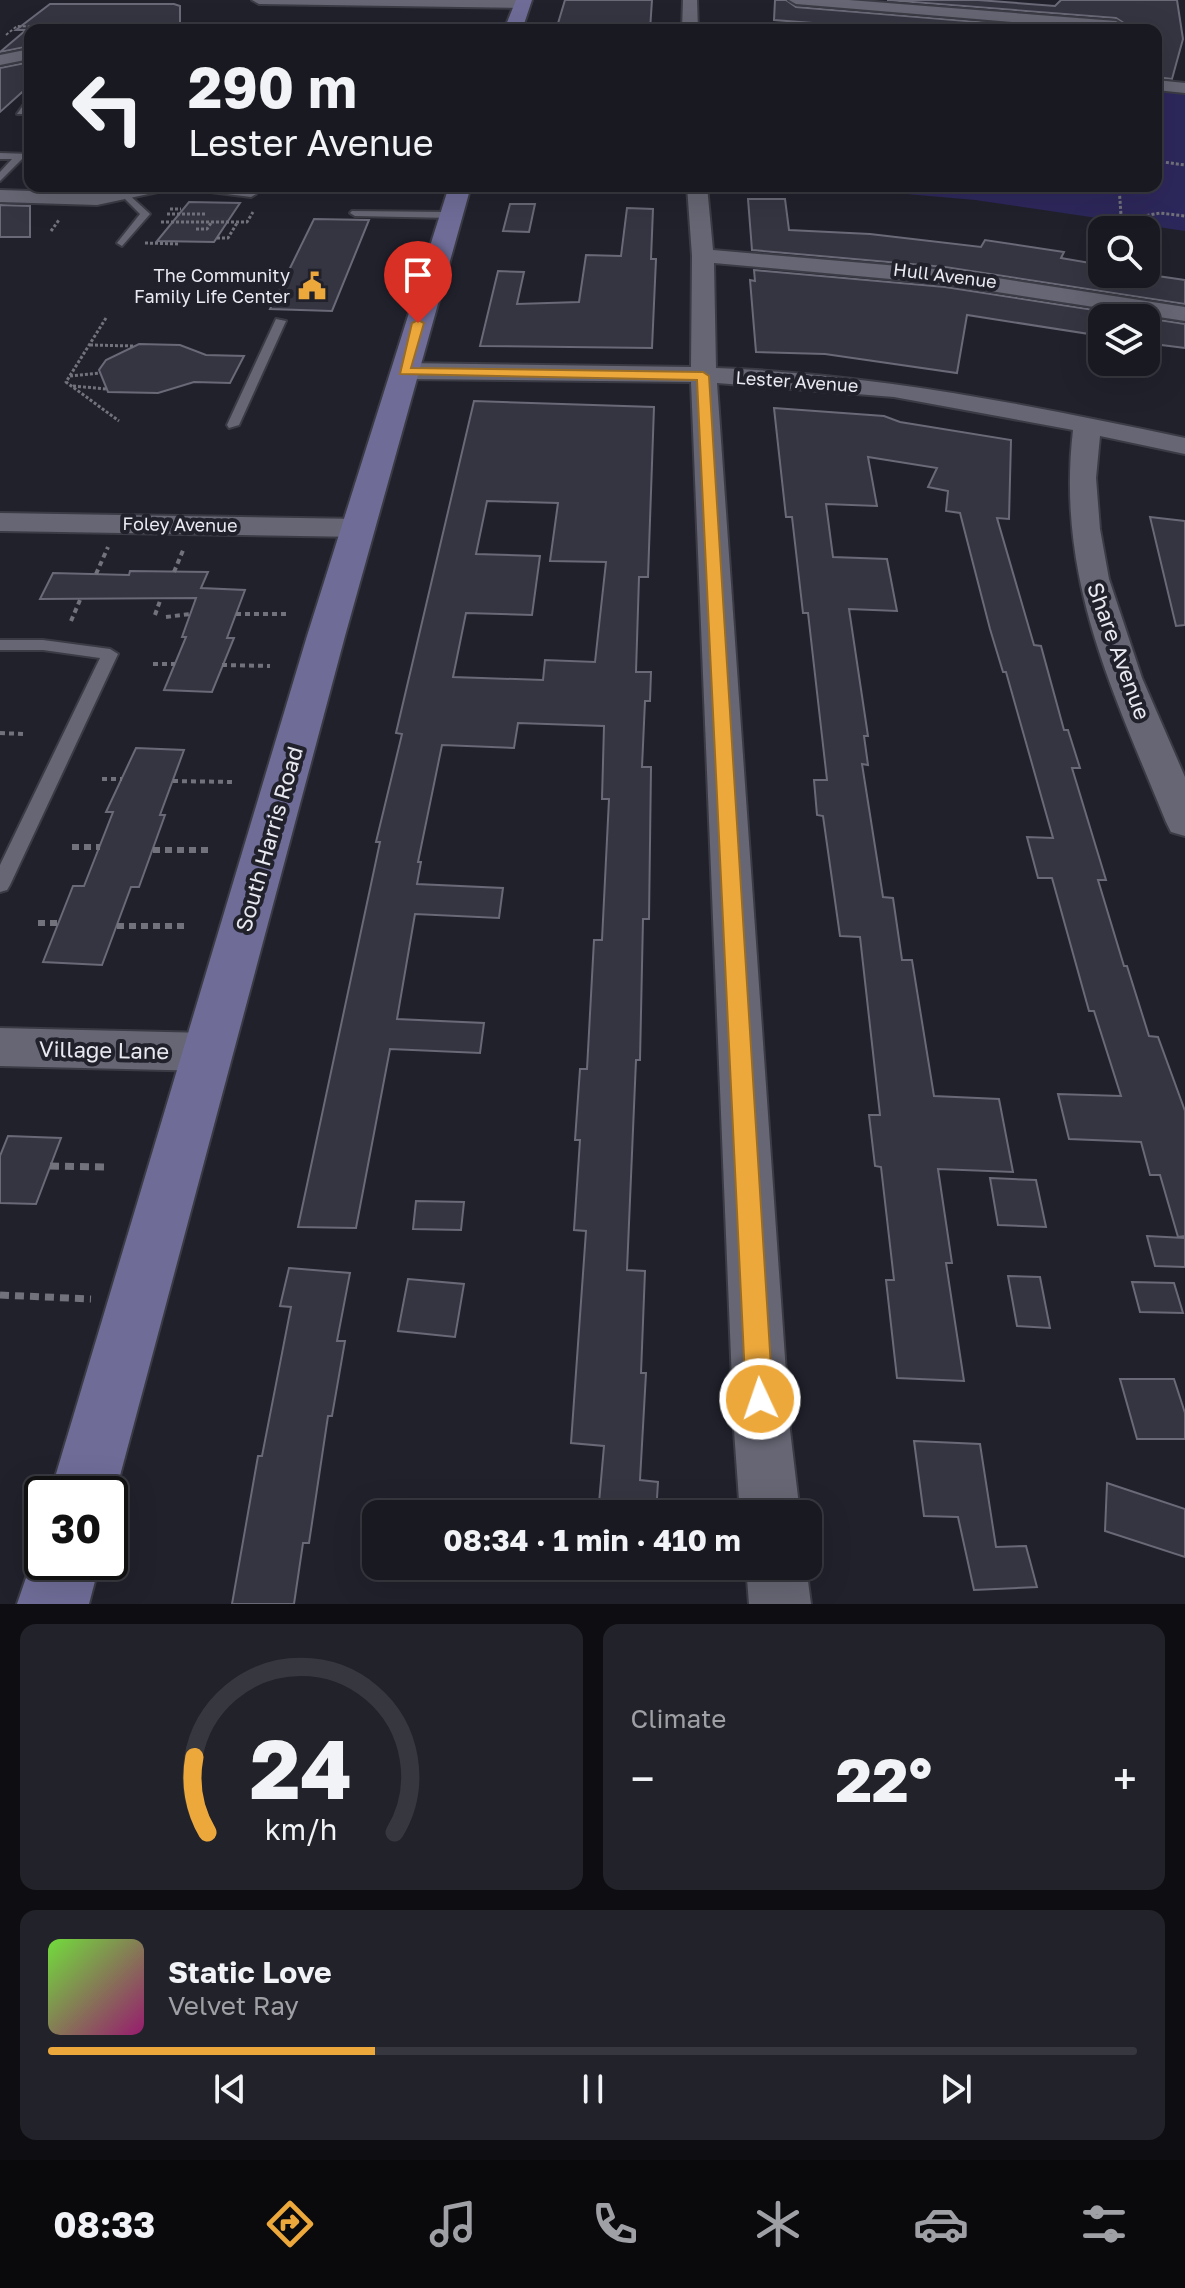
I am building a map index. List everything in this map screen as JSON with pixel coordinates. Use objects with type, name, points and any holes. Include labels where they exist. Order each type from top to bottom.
[{"type":"main road","points":[[515,24],[524,2]]},
{"type":"main road","name":"South Harris Road","points":[[89,1476],[208,1052],[455,200]]},
{"type":"main road","points":[[53,1604],[60,1580]]},
{"type":"street","points":[[259,0],[524,2]]},
{"type":"street","points":[[690,0],[690,24]]},
{"type":"street","points":[[796,0],[1116,22]]},
{"type":"street","points":[[1,59],[24,55]]},
{"type":"street","points":[[1162,86],[1185,88]]},
{"type":"street","points":[[0,196],[84,199],[137,192]]},
{"type":"street","points":[[698,192],[703,256],[703,376],[761,1415],[769,1500]]},
{"type":"street","name":"Hull Avenue","points":[[703,256],[857,265],[978,279],[1185,314]]},
{"type":"street","name":"Lester Avenue","points":[[404,371],[703,376],[854,384],[1185,446]]},
{"type":"street","name":"Share Avenue","points":[[1087,426],[1081,504],[1093,586],[1185,822]]},
{"type":"street","name":"Foley Avenue","points":[[0,522],[360,528]]},
{"type":"street","name":"Village Lane","points":[[0,1047],[208,1052]]},
{"type":"street","points":[[777,1580],[780,1604]]},
{"type":"lane","points":[[20,112],[24,108]]},
{"type":"lane","points":[[0,156],[24,156]]},
{"type":"lane","points":[[0,178],[24,157]]},
{"type":"lane","points":[[230,192],[251,194]]},
{"type":"lane","points":[[122,243],[145,214],[126,195]]},
{"type":"lane","points":[[355,213],[455,200]]},
{"type":"lane","points":[[233,425],[280,321]]},
{"type":"lane","points":[[0,645],[43,645],[110,654],[0,885]]},
{"type":"path","points":[[13,36],[4,37],[17,26],[24,26]]},
{"type":"path","points":[[1162,162],[1185,165]]},
{"type":"path","points":[[1120,192],[1122,216]]},
{"type":"path","points":[[161,222],[247,222],[258,204]]},
{"type":"path","points":[[170,209],[181,209]]},
{"type":"path","points":[[1144,216],[1160,213],[1185,216]]},
{"type":"path","points":[[167,214],[205,214]]},
{"type":"path","points":[[182,226],[185,222]]},
{"type":"path","points":[[196,229],[207,229],[211,222]]},
{"type":"path","points":[[217,238],[228,238],[238,222]]},
{"type":"path","points":[[145,243],[180,244]]},
{"type":"path","points":[[106,318],[66,382],[119,421]]},
{"type":"path","points":[[89,345],[134,346]]},
{"type":"path","points":[[69,376],[100,373]]},
{"type":"path","points":[[72,386],[107,389]]},
{"type":"path","points":[[96,574],[108,546]]},
{"type":"path","points":[[174,572],[185,548]]},
{"type":"path","points":[[155,615],[161,598]]},
{"type":"path","points":[[71,621],[80,600]]},
{"type":"path","points":[[166,617],[190,614]]},
{"type":"path","points":[[236,614],[287,614]]},
{"type":"path","points":[[153,664],[175,664]]},
{"type":"path","points":[[222,665],[270,666]]},
{"type":"path","points":[[0,733],[23,734]]},
{"type":"path","points":[[102,779],[122,779]]},
{"type":"path","points":[[173,781],[232,782]]},
{"type":"path","points":[[72,847],[100,847]]},
{"type":"path","points":[[153,850],[210,850]]},
{"type":"path","points":[[38,923],[59,923]]},
{"type":"path","points":[[117,926],[185,926]]},
{"type":"path","points":[[50,1166],[104,1167]]},
{"type":"path","points":[[0,1295],[98,1299]]},
{"type":"shaded area","points":[[1162,91],[1185,93],[1185,231],[1160,227],[1160,216],[1088,217],[975,200],[883,192],[1162,192]]},
{"type":"building","points":[[565,0],[652,0],[650,24],[558,24]]},
{"type":"building","points":[[775,0],[786,0],[796,7],[1001,24],[826,24],[774,20]]},
{"type":"building","points":[[887,0],[978,0],[1055,6],[1061,0],[1177,0],[1183,39],[1172,79],[1162,78],[1162,24],[1125,24],[1116,18]]},
{"type":"building","points":[[50,4],[180,6],[180,24],[24,24],[24,30],[16,30]]},
{"type":"building","points":[[24,32],[24,47],[0,52]]},
{"type":"building","points":[[24,63],[24,90],[0,112],[0,68]]},
{"type":"building","points":[[748,199],[785,199],[789,230],[870,234],[981,247],[985,240],[1064,252],[1061,258],[1088,263],[1088,288],[1160,288],[1160,276],[1185,280],[1185,304],[945,267],[752,250]]},
{"type":"building","points":[[189,202],[240,203],[214,242],[157,241]]},
{"type":"building","points":[[510,204],[535,204],[529,232],[503,231]]},
{"type":"building","points":[[0,205],[30,206],[30,237],[0,237]]},
{"type":"building","points":[[627,208],[653,209],[651,259],[656,259],[652,348],[480,346],[498,271],[524,272],[517,304],[579,302],[586,255],[621,256]]},
{"type":"building","points":[[314,219],[369,220],[332,311],[270,309]]},
{"type":"building","points":[[754,270],[945,287],[1088,309],[1088,334],[967,315],[957,373],[825,354],[756,352],[750,280],[755,281]]},
{"type":"building","points":[[1160,320],[1185,324],[1185,348],[1160,345]]},
{"type":"building","points":[[139,344],[180,345],[206,355],[244,356],[230,383],[194,382],[158,393],[108,392],[99,370],[106,360]]},
{"type":"building","points":[[474,401],[654,407],[648,577],[639,577],[636,672],[651,672],[650,701],[645,701],[642,767],[651,767],[649,919],[643,919],[640,1060],[636,1060],[627,1270],[645,1271],[641,1373],[646,1373],[640,1480],[658,1482],[657,1500],[599,1500],[604,1446],[571,1443],[586,1231],[574,1230],[580,1140],[575,1140],[580,1069],[587,1069],[594,940],[602,940],[609,799],[602,799],[604,726],[518,723],[514,748],[442,745],[418,862],[421,862],[417,884],[503,888],[499,918],[415,914],[397,1019],[484,1023],[480,1053],[390,1049],[356,1228],[298,1227],[380,842],[376,842],[402,734],[396,733]],"holes":[[[487,501],[558,503],[550,561],[606,562],[595,662],[545,660],[543,680],[453,677],[466,613],[532,615],[540,556],[476,554]]]},
{"type":"building","points":[[774,408],[884,416],[900,422],[1011,440],[1009,519],[997,518],[1034,645],[1041,646],[1064,730],[1068,730],[1080,768],[1072,768],[1106,880],[1098,880],[1124,966],[1127,966],[1149,1036],[1158,1037],[1185,1111],[1185,1236],[1178,1237],[1160,1175],[1150,1175],[1141,1142],[1069,1139],[1058,1094],[1121,1096],[1094,1011],[1089,1011],[1052,878],[1038,878],[1027,837],[1053,838],[1006,672],[1003,672],[990,629],[960,513],[946,511],[948,491],[928,487],[937,468],[868,457],[877,506],[826,504],[833,557],[887,559],[897,611],[849,609],[868,736],[864,736],[868,765],[862,764],[883,897],[893,898],[902,960],[912,960],[934,1096],[999,1099],[1013,1172],[938,1169],[952,1263],[946,1263],[964,1381],[897,1378],[886,1280],[894,1280],[881,1167],[875,1166],[869,1115],[880,1115],[860,937],[840,936],[823,816],[817,815],[814,780],[827,780],[808,613],[803,613],[792,517],[786,517]]},
{"type":"building","points":[[1150,517],[1185,521],[1185,625],[1176,626]]},
{"type":"building","points":[[130,571],[208,572],[201,588],[245,590],[227,638],[234,638],[212,692],[164,690],[186,637],[182,637],[196,598],[40,599],[53,573],[129,575]]},
{"type":"building","points":[[136,748],[184,750],[160,815],[165,815],[139,887],[131,887],[102,965],[43,962],[73,886],[84,886],[113,812],[106,812]]},
{"type":"building","points":[[8,1136],[61,1138],[36,1204],[0,1203],[0,1156]]},
{"type":"building","points":[[990,1178],[1036,1180],[1046,1227],[998,1225]]},
{"type":"building","points":[[416,1201],[464,1202],[461,1230],[413,1229]]},
{"type":"building","points":[[1147,1236],[1185,1238],[1185,1267],[1155,1266]]},
{"type":"building","points":[[289,1268],[350,1273],[337,1341],[345,1341],[332,1416],[328,1416],[309,1543],[303,1543],[294,1604],[232,1604],[258,1456],[262,1456],[291,1307],[280,1306]]},
{"type":"building","points":[[1008,1276],[1040,1277],[1050,1328],[1017,1326]]},
{"type":"building","points":[[408,1279],[464,1284],[455,1337],[398,1331]]},
{"type":"building","points":[[1132,1282],[1174,1283],[1183,1313],[1140,1312]]},
{"type":"building","points":[[1120,1379],[1174,1379],[1185,1413],[1185,1439],[1137,1439]]},
{"type":"building","points":[[914,1441],[980,1444],[996,1547],[1026,1546],[1037,1587],[974,1590],[958,1517],[924,1516]]},
{"type":"building","points":[[1107,1483],[1185,1509],[1185,1557],[1105,1531]]},
{"type":"place","name":"The Community Family Life Center","points":[[312,286]]},
{"type":"route","points":[[418,323],[404,371],[703,376],[760,1399]]}]
